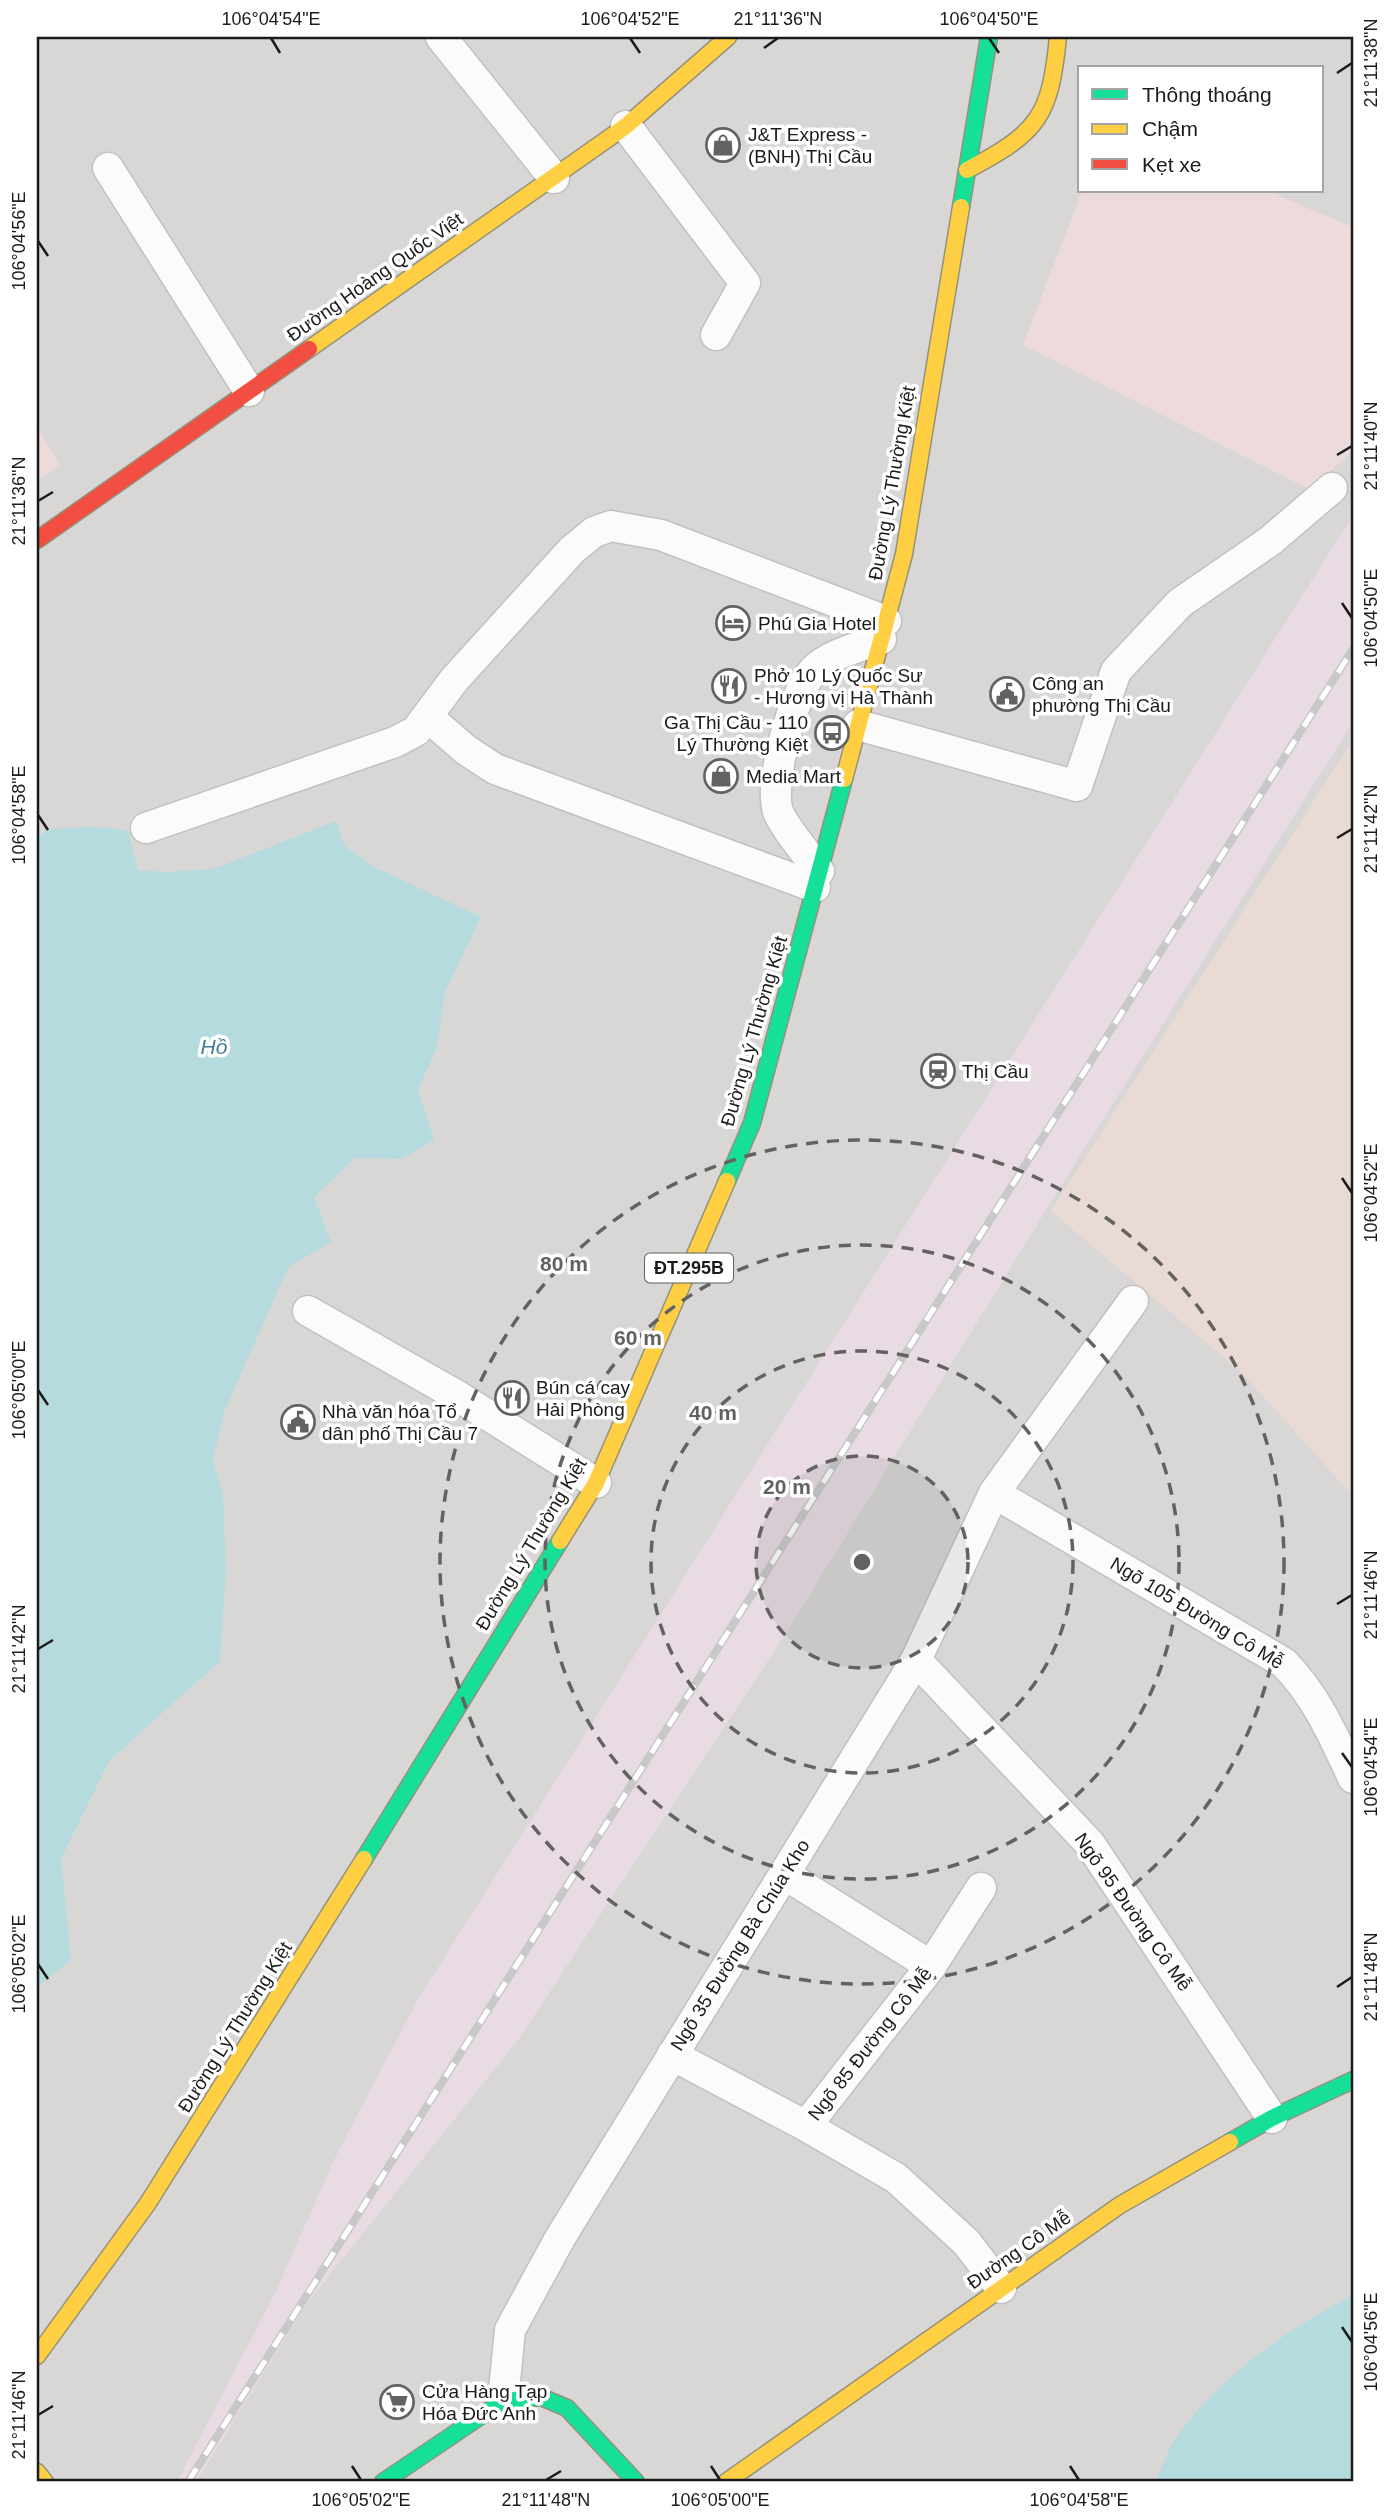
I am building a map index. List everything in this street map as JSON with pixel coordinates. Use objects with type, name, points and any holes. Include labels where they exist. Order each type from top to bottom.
[{"type":"main road","name":"Đường Hoàng Quốc Việt","points":[[37,540],[626,126],[729,37]]},
{"type":"main road","name":"Đường Lý Thường Kiệt","points":[[37,2356],[148,2203],[266,2019],[596,1483],[752,1123],[904,554],[989,37]]},
{"type":"main road","points":[[967,170],[1014,141],[1043,112],[1050,94],[1058,37]]},
{"type":"main road","name":"Đường Cô Mễ","points":[[726,2482],[1120,2204],[1272,2118],[1353,2080]]},
{"type":"main road","points":[[394,2480],[503,2401],[541,2397],[568,2408],[636,2482]]},
{"type":"main road","points":[[37,2472],[46,2482]]},
{"type":"street","points":[[441,37],[554,178]]},
{"type":"street","points":[[626,126],[745,283],[716,335]]},
{"type":"street","points":[[108,168],[248,391]]},
{"type":"street","points":[[858,725],[1077,786],[1116,671],[1180,603],[1270,541],[1332,488]]},
{"type":"street","points":[[146,828],[395,742],[416,731],[454,680],[572,550],[594,532],[611,526],[661,535],[883,630]]},
{"type":"street","points":[[817,879],[778,812],[777,794],[786,727],[793,704],[814,670],[883,630]]},
{"type":"street","points":[[428,717],[466,751],[495,769],[817,879]]},
{"type":"street","name":"Ngõ 35 Đường Bà Chúa Kho","points":[[503,2401],[510,2330],[560,2238],[916,1660],[994,1493],[1133,1301]]},
{"type":"street","points":[[308,1311],[456,1395],[596,1483]]},
{"type":"street","name":"Ngõ 105 Đường Cô Mễ","points":[[994,1493],[1284,1663],[1307,1688],[1351,1768]]},
{"type":"street","name":"Ngõ 95 Đường Cô Mễ","points":[[916,1660],[1090,1844],[1272,2118]]},
{"type":"street","points":[[784,1874],[931,1966]]},
{"type":"street","name":"Ngõ 85 Đường Cô Mễ","points":[[981,1888],[931,1966],[806,2126],[896,2178],[967,2244],[1001,2288]]},
{"type":"street","points":[[672,2055],[806,2126]]},
{"type":"shaded area","points":[[37,37],[1353,37],[1353,2482],[37,2482]]},
{"type":"shaded area","points":[[1082,192],[1269,192],[1353,227],[1353,451],[1309,489],[1023,345]]},
{"type":"shaded area","points":[[37,426],[60,465],[37,481]]},
{"type":"shaded area","points":[[1353,515],[1353,722],[1051,1202],[786,1633],[518,2040],[307,2303],[196,2482],[177,2482],[275,2293],[335,2158],[417,2001]]},
{"type":"shaded area","points":[[1353,740],[1353,1496],[1242,1373],[1051,1211]]},
{"type":"water","name":"Hồ","points":[[336,821],[345,846],[370,865],[481,917],[445,992],[437,1047],[418,1090],[434,1140],[402,1159],[355,1158],[314,1197],[331,1242],[288,1268],[225,1410],[213,1460],[223,1495],[226,1571],[220,1661],[109,1761],[61,1859],[71,1960],[37,1987],[37,840],[45,830],[97,827],[128,831],[138,870],[169,872],[216,868]]},
{"type":"water","points":[[1353,2295],[1353,2482],[1156,2482],[1173,2443],[1209,2398],[1230,2378],[1303,2323]]},
{"type":"railway","points":[[188,2482],[1353,649]]},
{"type":"traffic: fast","points":[[961,207],[989,37]]},
{"type":"traffic: fast","points":[[727,1181],[752,1123],[844,779]]},
{"type":"traffic: fast","points":[[364,1859],[560,1541]]},
{"type":"traffic: fast","points":[[1230,2142],[1272,2118],[1353,2080]]},
{"type":"traffic: fast","points":[[383,2482],[503,2401],[541,2397],[567,2408],[636,2482]]},
{"type":"traffic: slow","points":[[309,349],[626,126],[728,37]]},
{"type":"traffic: slow","points":[[967,170],[1010,144],[1036,119],[1051,86],[1058,37]]},
{"type":"traffic: slow","points":[[844,779],[904,554],[961,207]]},
{"type":"traffic: slow","points":[[560,1541],[596,1483],[727,1181]]},
{"type":"traffic: slow","points":[[37,2356],[148,2203],[364,1859]]},
{"type":"traffic: slow","points":[[726,2482],[1120,2205],[1230,2142]]},
{"type":"traffic: slow","points":[[37,2472],[45,2482]]},
{"type":"traffic: jam","points":[[37,540],[309,349]]},
{"type":"place","name":"J&T Express - (BNH) Thị Cầu","points":[[723,145]]},
{"type":"place","name":"Phú Gia Hotel","points":[[733,623]]},
{"type":"place","name":"Phở 10 Lý Quốc Sư - Hương vị Hà Thành","points":[[729,686]]},
{"type":"place","name":"Công an phường Thị Cầu","points":[[1007,694]]},
{"type":"place","name":"Ga Thị Cầu - 110 Lý Thường Kiệt","points":[[832,733]]},
{"type":"place","name":"Media Mart","points":[[721,776]]},
{"type":"place","name":"Thị Cầu","points":[[938,1071]]},
{"type":"place","name":"Bún cá cay Hải Phòng","points":[[512,1398]]},
{"type":"place","name":"Nhà văn hóa Tổ dân phố Thị Cầu 7","points":[[298,1422]]},
{"type":"place","name":"Cửa Hàng Tạp Hóa Đức Anh","points":[[397,2402]]}]
